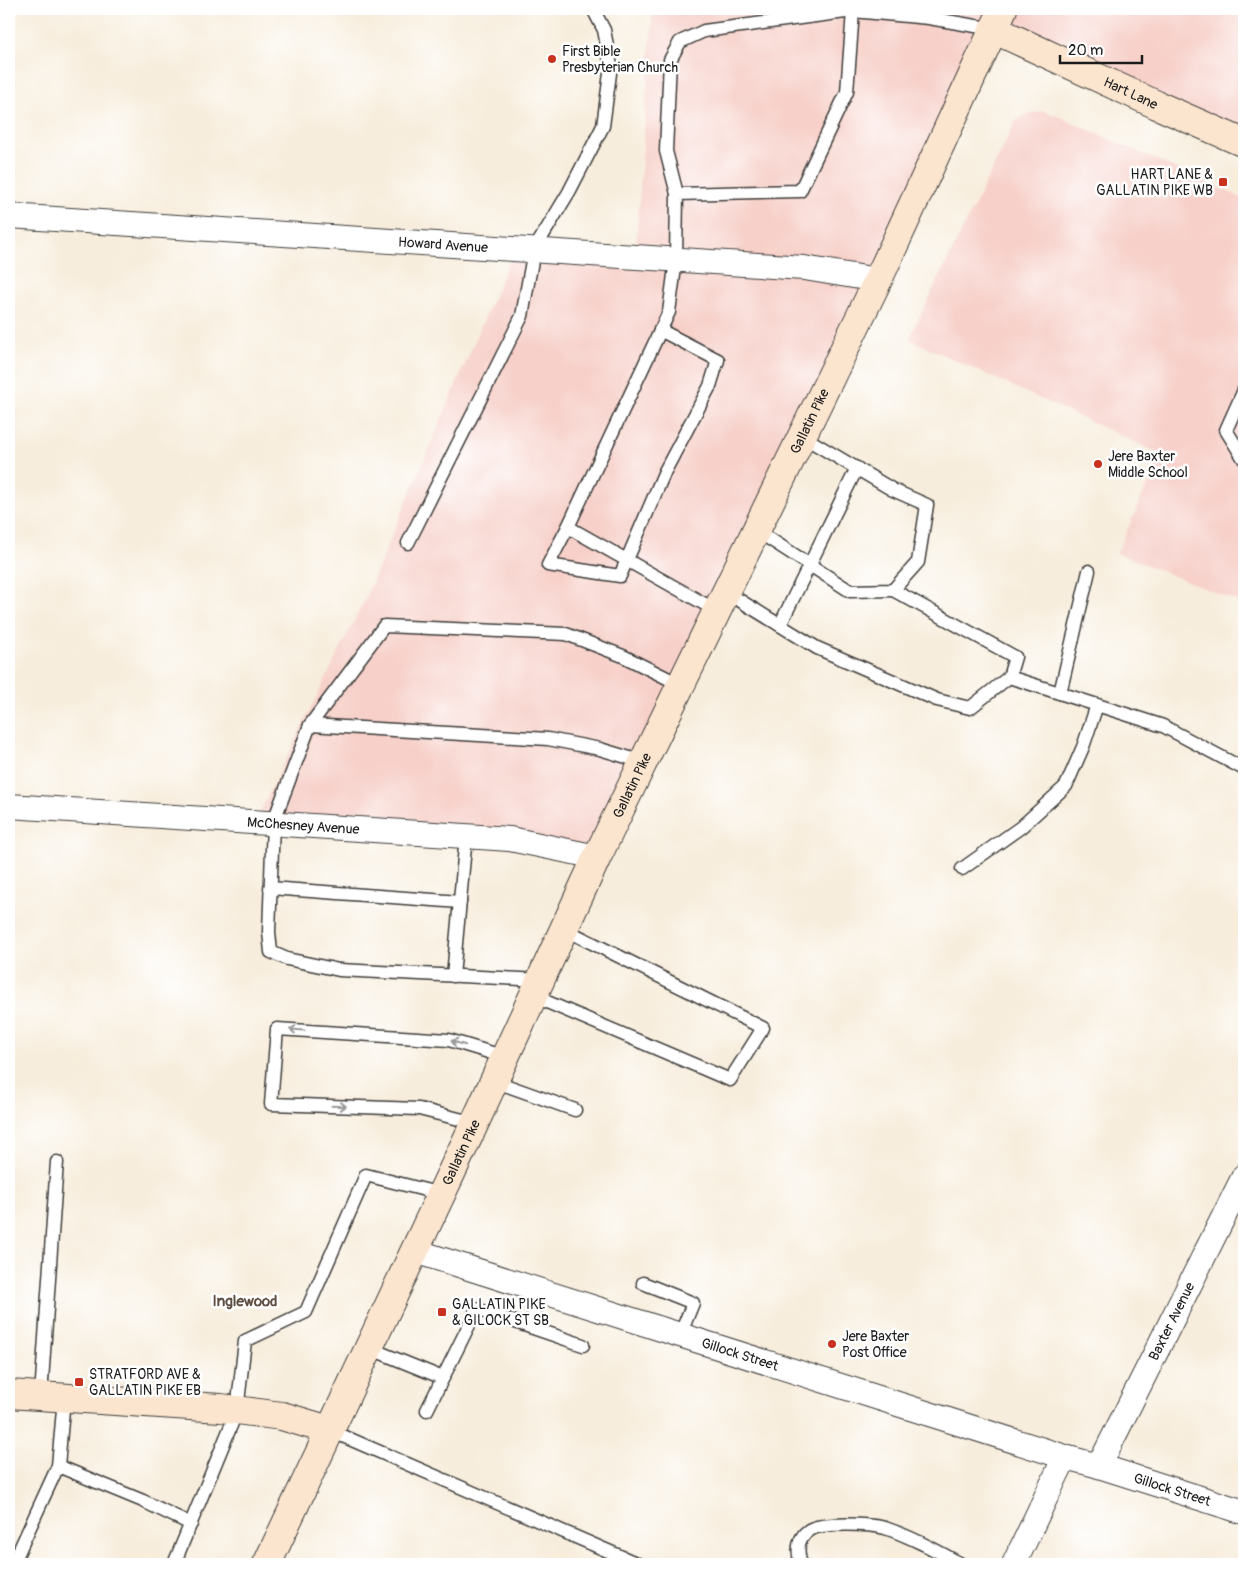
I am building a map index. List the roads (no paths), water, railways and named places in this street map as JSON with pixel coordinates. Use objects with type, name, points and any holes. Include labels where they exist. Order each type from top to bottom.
[{"type":"main road","name":"Hart Lane","points":[[998,19],[1158,105],[1244,143]]},
{"type":"main road","name":"Gallatin Pike","points":[[267,1564],[475,1123],[597,857],[878,280],[998,19]]},
{"type":"main road","points":[[9,1394],[282,1416],[330,1430]]},
{"type":"street","name":"Howard Avenue","points":[[9,216],[804,268],[878,280]]},
{"type":"street","name":"McChesney Avenue","points":[[9,806],[510,839],[597,857]]},
{"type":"street","name":"Baxter Avenue","points":[[1100,1466],[1244,1176]]},
{"type":"street","name":"Gillock Street","points":[[414,1251],[1065,1458],[1100,1466],[1244,1512]]},
{"type":"street","points":[[1014,1564],[1065,1458]]},
{"type":"lane","points":[[408,543],[522,316],[534,250],[569,192],[602,126],[611,66],[604,30],[593,9]]},
{"type":"lane","points":[[660,330],[718,360],[710,386],[665,471],[628,561],[620,576],[548,565],[568,527],[660,330],[669,312],[676,260],[677,194],[666,151],[670,60],[680,42],[704,31],[852,11],[929,18],[998,19]]},
{"type":"lane","points":[[677,194],[800,191],[847,92],[852,11]]},
{"type":"lane","points":[[1244,390],[1226,430],[1244,459]]},
{"type":"lane","points":[[802,436],[893,490],[927,505],[918,562],[893,590]]},
{"type":"lane","points":[[780,625],[857,468]]},
{"type":"lane","points":[[568,527],[628,561],[721,602],[780,625],[817,648],[936,700],[970,708],[1009,676],[1015,657],[893,590],[850,591],[756,530]]},
{"type":"lane","points":[[1060,693],[1089,571]]},
{"type":"lane","points":[[564,929],[763,1028],[730,1080],[537,988],[453,976],[339,970],[287,959],[271,952],[268,932],[273,823],[310,725],[384,626],[566,634],[623,656],[681,685]]},
{"type":"lane","points":[[1009,676],[1162,726],[1244,769]]},
{"type":"lane","points":[[962,869],[1021,827],[1066,786],[1083,747],[1097,705]]},
{"type":"lane","points":[[310,725],[548,739],[600,748],[643,762]]},
{"type":"lane","points":[[453,976],[466,836]]},
{"type":"lane","points":[[270,888],[460,902]]},
{"type":"lane","points":[[475,1123],[419,1108],[270,1104],[277,1029],[449,1040],[575,1110]]},
{"type":"lane","points":[[13,1564],[58,1466],[52,1397],[57,1162]]},
{"type":"lane","points":[[174,1564],[237,1411],[245,1340],[306,1312],[366,1175],[441,1194]]},
{"type":"lane","points":[[643,1283],[693,1303],[680,1335]]},
{"type":"lane","points":[[529,1326],[543,1292]]},
{"type":"lane","points":[[427,1410],[478,1309],[583,1345]]},
{"type":"lane","points":[[369,1348],[443,1378]]},
{"type":"lane","points":[[330,1430],[638,1564]]},
{"type":"lane","points":[[58,1466],[143,1501],[191,1524]]},
{"type":"lane","points":[[801,1564],[798,1554],[800,1541],[810,1530],[824,1526],[861,1524],[883,1528],[924,1544],[961,1564]]},
{"type":"place","name":"First Bible Presbyterian Church","points":[[552,59]]},
{"type":"place","name":"HART LANE & GALLATIN PIKE WB","points":[[1223,182]]},
{"type":"place","name":"Jere Baxter Middle School","points":[[1098,464]]},
{"type":"place","name":"GALLATIN PIKE & GILOCK ST SB","points":[[442,1312]]},
{"type":"place","name":"Jere Baxter Post Office","points":[[832,1344]]},
{"type":"place","name":"STRATFORD AVE & GALLATIN PIKE EB","points":[[79,1382]]},
{"type":"district","name":"Inglewood","points":[[245,1301]]}]
